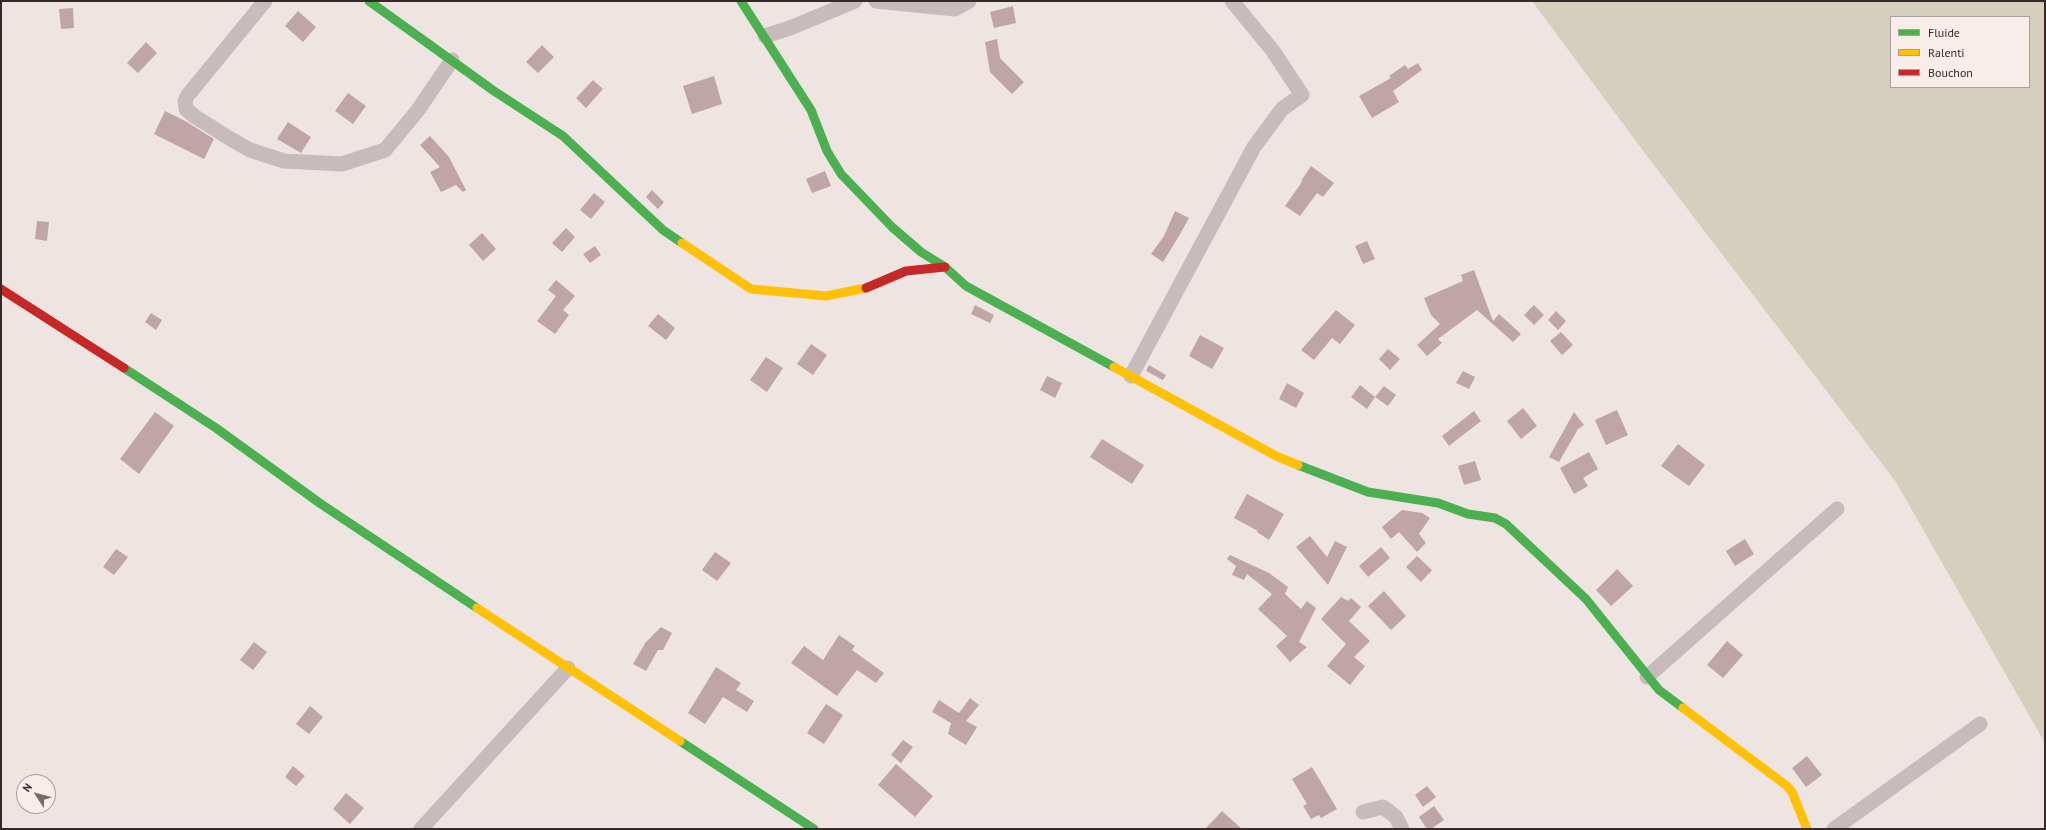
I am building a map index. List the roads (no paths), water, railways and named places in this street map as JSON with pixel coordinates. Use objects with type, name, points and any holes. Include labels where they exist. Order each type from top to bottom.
[{"type":"street","points":[[265,1],[188,95],[185,101],[186,109],[194,116],[228,138],[250,150],[284,161],[342,164],[385,150],[418,110],[452,60]]},
{"type":"street","points":[[369,1],[494,91],[562,136],[662,230],[751,288],[826,296],[860,290],[906,271],[944,267]]},
{"type":"street","points":[[741,1],[765,36],[810,110],[827,151],[841,174],[892,227],[921,252],[944,267],[966,286],[1276,456],[1343,484],[1368,492],[1438,503],[1468,514],[1495,518],[1506,524],[1524,539],[1586,599],[1647,677],[1659,690],[1787,786],[1792,792],[1807,829]]},
{"type":"street","points":[[765,36],[790,28],[855,1]]},
{"type":"street","points":[[876,1],[955,9],[969,1]]},
{"type":"street","points":[[1131,376],[1254,147],[1282,109],[1302,95],[1273,51],[1232,1]]},
{"type":"street","points":[[1,289],[216,428],[321,504],[814,829]]},
{"type":"street","points":[[1647,677],[1837,509]]},
{"type":"street","points":[[420,829],[568,668]]},
{"type":"street","points":[[1834,829],[1980,724]]},
{"type":"street","points":[[1363,812],[1383,808],[1396,817],[1402,829]]}]
